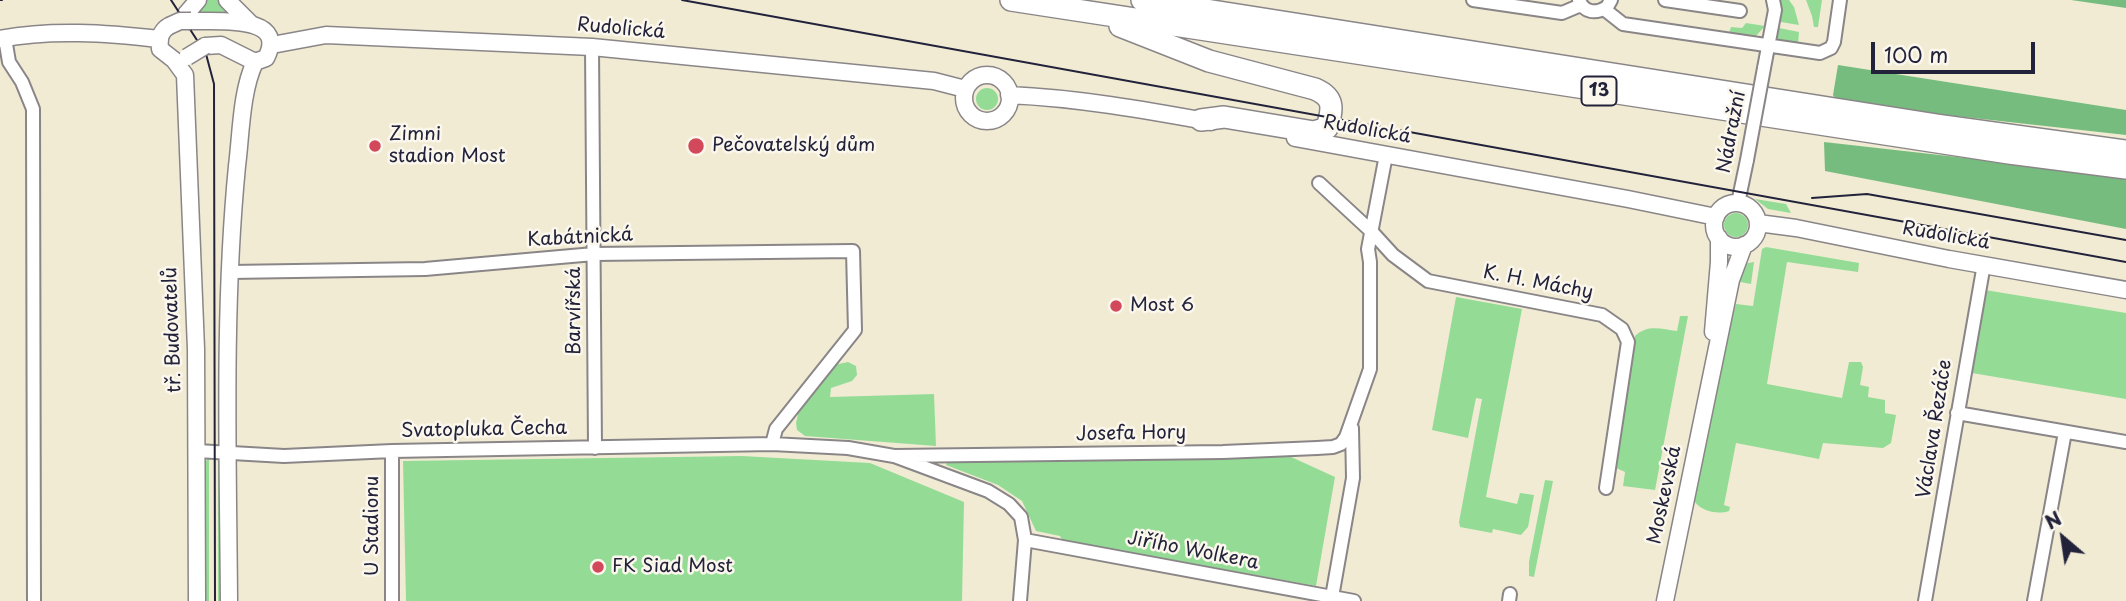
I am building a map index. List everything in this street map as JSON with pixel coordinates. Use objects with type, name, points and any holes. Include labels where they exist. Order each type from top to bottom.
[{"type":"highway","name":"13","points":[[1011,0],[2009,153],[2126,168]]},
{"type":"highway","name":"13","points":[[1142,0],[1937,125],[2126,151]]},
{"type":"highway","points":[[1072,10],[1209,61],[1315,89],[1325,93],[1332,111],[1327,128],[1314,132],[1224,117],[1200,120]]},
{"type":"street","points":[[177,24],[198,0]]},
{"type":"street","points":[[226,0],[250,23],[263,29],[270,36],[272,45],[266,58],[255,62],[250,74],[240,144],[230,272],[229,601]]},
{"type":"street","points":[[1472,0],[1562,13],[1580,2],[1592,12],[1607,5],[1623,24],[1825,52],[1834,42],[1840,0]]},
{"type":"street","points":[[1665,0],[1740,11]]},
{"type":"street","name":"Nádražní","points":[[1738,203],[1775,10],[1773,0]]},
{"type":"street","points":[[34,601],[33,109],[22,82],[9,62],[2,39],[45,34],[123,35],[177,24],[250,23]]},
{"type":"street","name":"tř. Budovatelů","points":[[177,24],[160,49],[181,58],[185,75],[196,349],[197,601]]},
{"type":"street","name":"Rudolická","points":[[272,45],[326,35],[592,47],[934,81],[965,89]]},
{"type":"street","points":[[181,58],[205,46],[221,45],[255,62]]},
{"type":"street","name":"Barvířská","points":[[592,47],[595,448]]},
{"type":"street","points":[[990,75],[1003,82],[1009,95],[1007,108],[999,118],[985,121],[972,116],[964,103],[965,89],[975,78],[990,75]]},
{"type":"street","name":"Rudolická","points":[[1009,95],[1042,96],[1200,120],[1716,217]]},
{"type":"street","name":"Josefa Hory","points":[[894,456],[1223,452],[1341,444],[1346,438],[1370,369],[1368,249],[1386,155]]},
{"type":"street","name":"K. H. Máchy","points":[[1319,184],[1393,255],[1427,281],[1602,315],[1622,329],[1628,342],[1606,488]]},
{"type":"street","points":[[1738,203],[1749,208],[1758,223],[1755,236],[1744,245],[1731,246],[1719,238],[1714,224],[1725,206],[1738,203]]},
{"type":"street","name":"Rudolická","points":[[1758,223],[2126,290]]},
{"type":"street","name":"Moskevská","points":[[1706,397],[1719,238]]},
{"type":"street","name":"Moskevská","points":[[1665,601],[1706,397],[1722,335],[1731,280],[1744,245]]},
{"type":"street","name":"Kabátnická","points":[[230,272],[425,269],[594,254],[853,251],[855,330],[776,429],[772,444]]},
{"type":"street","name":"Václava Řezáče","points":[[1925,601],[1984,264]]},
{"type":"street","points":[[1957,413],[2126,442]]},
{"type":"street","name":"Josefa Hory","points":[[1332,597],[1353,478],[1352,421]]},
{"type":"street","points":[[2034,601],[2065,432]]},
{"type":"street","name":"Svatopluka Čecha","points":[[197,451],[284,456],[392,451],[772,444],[848,448],[894,456],[988,491],[1009,504],[1021,517],[1026,540]]},
{"type":"street","name":"U Stadionu","points":[[392,451],[393,601]]},
{"type":"street","points":[[1020,601],[1026,540]]},
{"type":"street","name":"Jiřího Wolkera","points":[[1026,540],[1354,601]]},
{"type":"green space","points":[[206,0],[219,0],[229,14],[197,14]]},
{"type":"green space","points":[[1781,0],[1789,0],[1799,25],[1781,22]]},
{"type":"green space","points":[[1806,0],[1822,0],[1818,27],[1814,27]]},
{"type":"green space","points":[[2071,0],[2126,0],[2126,8]]},
{"type":"green space","points":[[1746,23],[1765,26],[1756,36],[1729,33],[1731,27],[1742,28]]},
{"type":"green space","points":[[1779,28],[1799,32],[1798,44],[1777,41]]},
{"type":"green space","points":[[1838,65],[2126,110],[2126,135],[1838,103],[1833,95]]},
{"type":"green space","points":[[987,88],[995,91],[998,99],[995,107],[987,110],[979,107],[976,99],[979,91]]},
{"type":"green space","points":[[1824,142],[2126,176],[2126,229],[1825,171]]},
{"type":"green space","points":[[1755,199],[1786,204],[1791,213],[1768,209]]},
{"type":"green space","points":[[1736,213],[1744,217],[1748,225],[1744,233],[1736,237],[1728,233],[1724,225],[1728,217]]},
{"type":"green space","points":[[1766,247],[1859,263],[1858,272],[1787,262],[1767,384],[1842,398],[1849,362],[1861,362],[1863,367],[1860,385],[1869,387],[1868,397],[1885,400],[1885,413],[1896,415],[1891,443],[1883,448],[1823,443],[1819,459],[1736,443],[1724,505],[1730,507],[1729,511],[1709,511],[1694,500],[1722,353],[1736,304],[1753,306],[1762,249]]},
{"type":"green space","points":[[1754,262],[1751,284],[1740,282],[1743,264]]},
{"type":"green space","points":[[1985,290],[2126,313],[2126,399],[1972,373]]},
{"type":"green space","points":[[1456,297],[1522,309],[1486,497],[1517,504],[1520,493],[1534,495],[1528,527],[1521,535],[1493,529],[1492,533],[1460,527],[1482,399],[1476,398],[1468,438],[1432,430]]},
{"type":"green space","points":[[1680,316],[1688,316],[1655,490],[1623,486],[1625,472],[1614,467],[1635,336],[1650,329],[1677,331]]},
{"type":"green space","points":[[848,362],[856,366],[857,375],[852,381],[831,388],[830,397],[934,394],[936,446],[805,436],[797,430],[799,410],[834,365]]},
{"type":"green space","points":[[218,456],[222,459],[223,601],[218,601]]},
{"type":"green space","points":[[742,456],[870,463],[964,502],[962,601],[406,601],[403,461]]},
{"type":"green space","points":[[1289,456],[1335,477],[1316,586],[1062,540],[1060,536],[1036,531],[1022,501],[998,485],[946,465],[948,461]]},
{"type":"green space","points":[[209,457],[209,601],[204,601],[203,465]]},
{"type":"green space","points":[[1545,480],[1553,481],[1534,577],[1529,576],[1529,562]]},
{"type":"tram line","points":[[171,0],[206,54],[214,84],[215,601]]},
{"type":"tram line","points":[[682,0],[2126,262]]},
{"type":"tram line","points":[[1812,198],[1867,194],[2126,240]]},
{"type":"place","name":"Zimni stadion Most","points":[[375,146]]},
{"type":"place","name":"Pečovatelský dům","points":[[696,146]]},
{"type":"place","name":"Most 6","points":[[1116,306]]},
{"type":"place","name":"FK Siad Most","points":[[598,567]]}]
